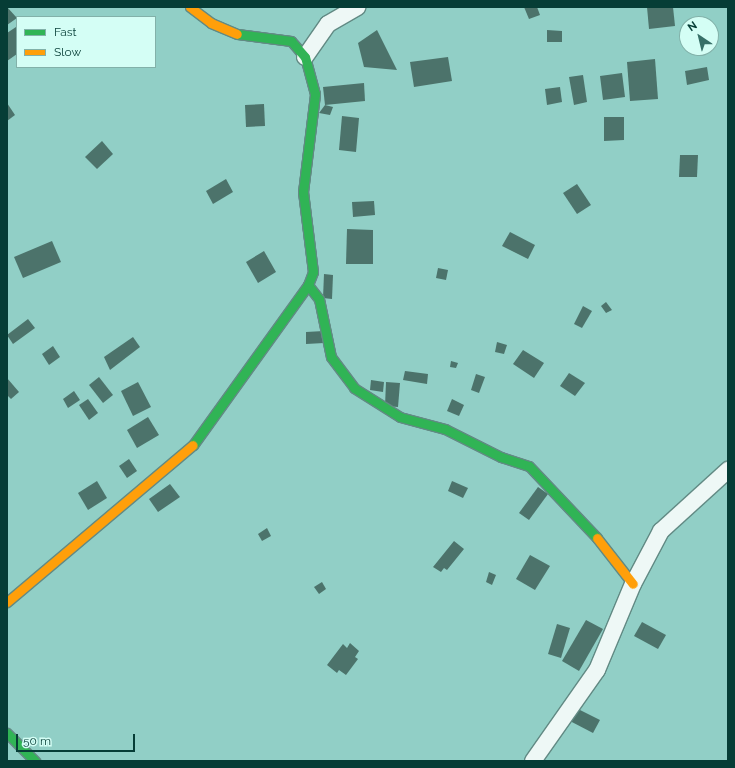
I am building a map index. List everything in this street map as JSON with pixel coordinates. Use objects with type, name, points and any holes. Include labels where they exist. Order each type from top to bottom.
[{"type":"street","points":[[7,602],[190,449],[308,286],[313,259],[303,192],[314,121],[314,94],[305,57],[291,41],[236,34],[211,22],[190,7]]},
{"type":"street","points":[[305,57],[328,24],[357,7]]},
{"type":"street","points":[[308,286],[319,299],[331,357],[354,388],[400,417],[445,428],[501,458],[519,460],[529,466],[579,515],[633,584]]},
{"type":"street","points":[[532,761],[596,670],[633,584],[661,531],[728,470]]},
{"type":"street","points":[[7,733],[35,761]]},
{"type":"building","points":[[7,7],[16,19],[7,25]]},
{"type":"building","points":[[524,7],[537,7],[540,15],[529,19]]},
{"type":"building","points":[[647,7],[673,7],[675,26],[649,29]]},
{"type":"building","points":[[16,27],[16,55],[7,61],[7,33]]},
{"type":"building","points":[[377,30],[397,70],[364,67],[358,43]]},
{"type":"building","points":[[547,30],[562,31],[562,42],[547,42]]},
{"type":"building","points":[[448,57],[452,81],[414,87],[410,62]]},
{"type":"building","points":[[655,59],[658,99],[630,101],[627,62]]},
{"type":"building","points":[[707,67],[709,80],[687,85],[685,71]]},
{"type":"building","points":[[622,73],[625,97],[603,100],[600,76]]},
{"type":"building","points":[[583,75],[587,102],[574,105],[569,77]]},
{"type":"building","points":[[364,83],[365,101],[325,105],[323,87]]},
{"type":"building","points":[[560,87],[562,102],[547,105],[545,89]]},
{"type":"building","points":[[7,103],[15,115],[7,121]]},
{"type":"building","points":[[264,104],[265,126],[246,127],[245,105]]},
{"type":"building","points":[[325,105],[333,107],[330,115],[319,113]]},
{"type":"building","points":[[342,116],[359,118],[356,152],[339,150]]},
{"type":"building","points":[[604,117],[624,117],[624,140],[604,141]]},
{"type":"building","points":[[102,141],[113,154],[97,169],[85,157]]},
{"type":"building","points":[[680,155],[698,155],[697,177],[679,177]]},
{"type":"building","points":[[226,179],[233,192],[213,204],[206,191]]},
{"type":"building","points":[[577,184],[591,205],[577,214],[563,193]]},
{"type":"building","points":[[374,201],[375,215],[353,217],[352,202]]},
{"type":"building","points":[[347,229],[373,230],[373,264],[346,264]]},
{"type":"building","points":[[510,232],[535,245],[528,259],[502,246]]},
{"type":"building","points":[[52,241],[61,262],[23,278],[14,257]]},
{"type":"building","points":[[264,251],[276,272],[258,283],[246,262]]},
{"type":"building","points":[[438,268],[448,270],[446,280],[436,278]]},
{"type":"building","points":[[324,274],[333,275],[332,299],[323,298]]},
{"type":"building","points":[[606,302],[612,310],[606,313],[601,306]]},
{"type":"building","points":[[583,306],[592,311],[582,328],[574,324]]},
{"type":"building","points":[[28,319],[35,328],[13,344],[7,335]]},
{"type":"building","points":[[324,331],[324,343],[306,344],[306,332]]},
{"type":"building","points":[[133,337],[140,347],[110,370],[104,357]]},
{"type":"building","points":[[497,342],[507,345],[504,354],[495,352]]},
{"type":"building","points":[[53,346],[60,357],[49,365],[42,354]]},
{"type":"building","points":[[523,350],[544,363],[534,378],[513,364]]},
{"type":"building","points":[[451,361],[458,363],[456,368],[450,367]]},
{"type":"building","points":[[405,371],[428,374],[427,384],[403,380]]},
{"type":"building","points":[[569,373],[585,383],[575,396],[560,386]]},
{"type":"building","points":[[476,374],[485,377],[479,393],[471,390]]},
{"type":"building","points":[[99,377],[113,395],[103,403],[89,385]]},
{"type":"building","points":[[7,378],[19,392],[11,399],[7,395]]},
{"type":"building","points":[[371,380],[384,382],[383,392],[370,390]]},
{"type":"building","points":[[138,382],[151,407],[133,416],[121,391]]},
{"type":"building","points":[[386,382],[400,383],[398,407],[385,406]]},
{"type":"building","points":[[74,391],[80,400],[68,408],[63,399]]},
{"type":"building","points":[[88,399],[98,413],[89,420],[79,405]]},
{"type":"building","points":[[452,399],[464,405],[459,416],[447,411]]},
{"type":"building","points":[[148,417],[159,435],[137,448],[127,430]]},
{"type":"building","points":[[129,459],[137,471],[127,478],[119,466]]},
{"type":"building","points":[[97,481],[107,498],[88,510],[78,493]]},
{"type":"building","points":[[452,481],[468,488],[463,498],[448,491]]},
{"type":"building","points":[[170,484],[180,497],[158,512],[149,499]]},
{"type":"building","points":[[538,487],[548,494],[529,520],[519,513]]},
{"type":"building","points":[[267,528],[271,536],[262,541],[258,534]]},
{"type":"building","points":[[454,541],[464,549],[447,570],[444,568],[441,572],[433,567]]},
{"type":"building","points":[[530,555],[550,566],[535,590],[516,579]]},
{"type":"building","points":[[489,572],[496,575],[492,585],[486,582]]},
{"type":"building","points":[[322,582],[326,589],[319,594],[314,587]]},
{"type":"building","points":[[586,620],[603,629],[579,671],[562,661]]},
{"type":"building","points":[[642,622],[666,635],[658,649],[634,636]]},
{"type":"building","points":[[557,624],[570,628],[561,658],[548,654]]},
{"type":"building","points":[[350,643],[359,651],[355,657],[358,659],[346,675],[339,670],[337,673],[327,665],[343,644],[347,648]]},
{"type":"building","points":[[574,707],[600,720],[593,733],[568,720]]},
{"type":"traffic: fast","points":[[193,445],[308,285],[313,272],[303,192],[315,94],[305,57],[291,41],[237,34]]},
{"type":"traffic: fast","points":[[308,285],[319,299],[331,357],[354,388],[400,417],[445,429],[501,457],[529,466],[597,538]]},
{"type":"traffic: fast","points":[[7,733],[35,761]]},
{"type":"traffic: slow","points":[[190,7],[211,23],[237,34]]},
{"type":"traffic: slow","points":[[7,602],[193,445]]},
{"type":"traffic: slow","points":[[597,538],[633,584]]}]
